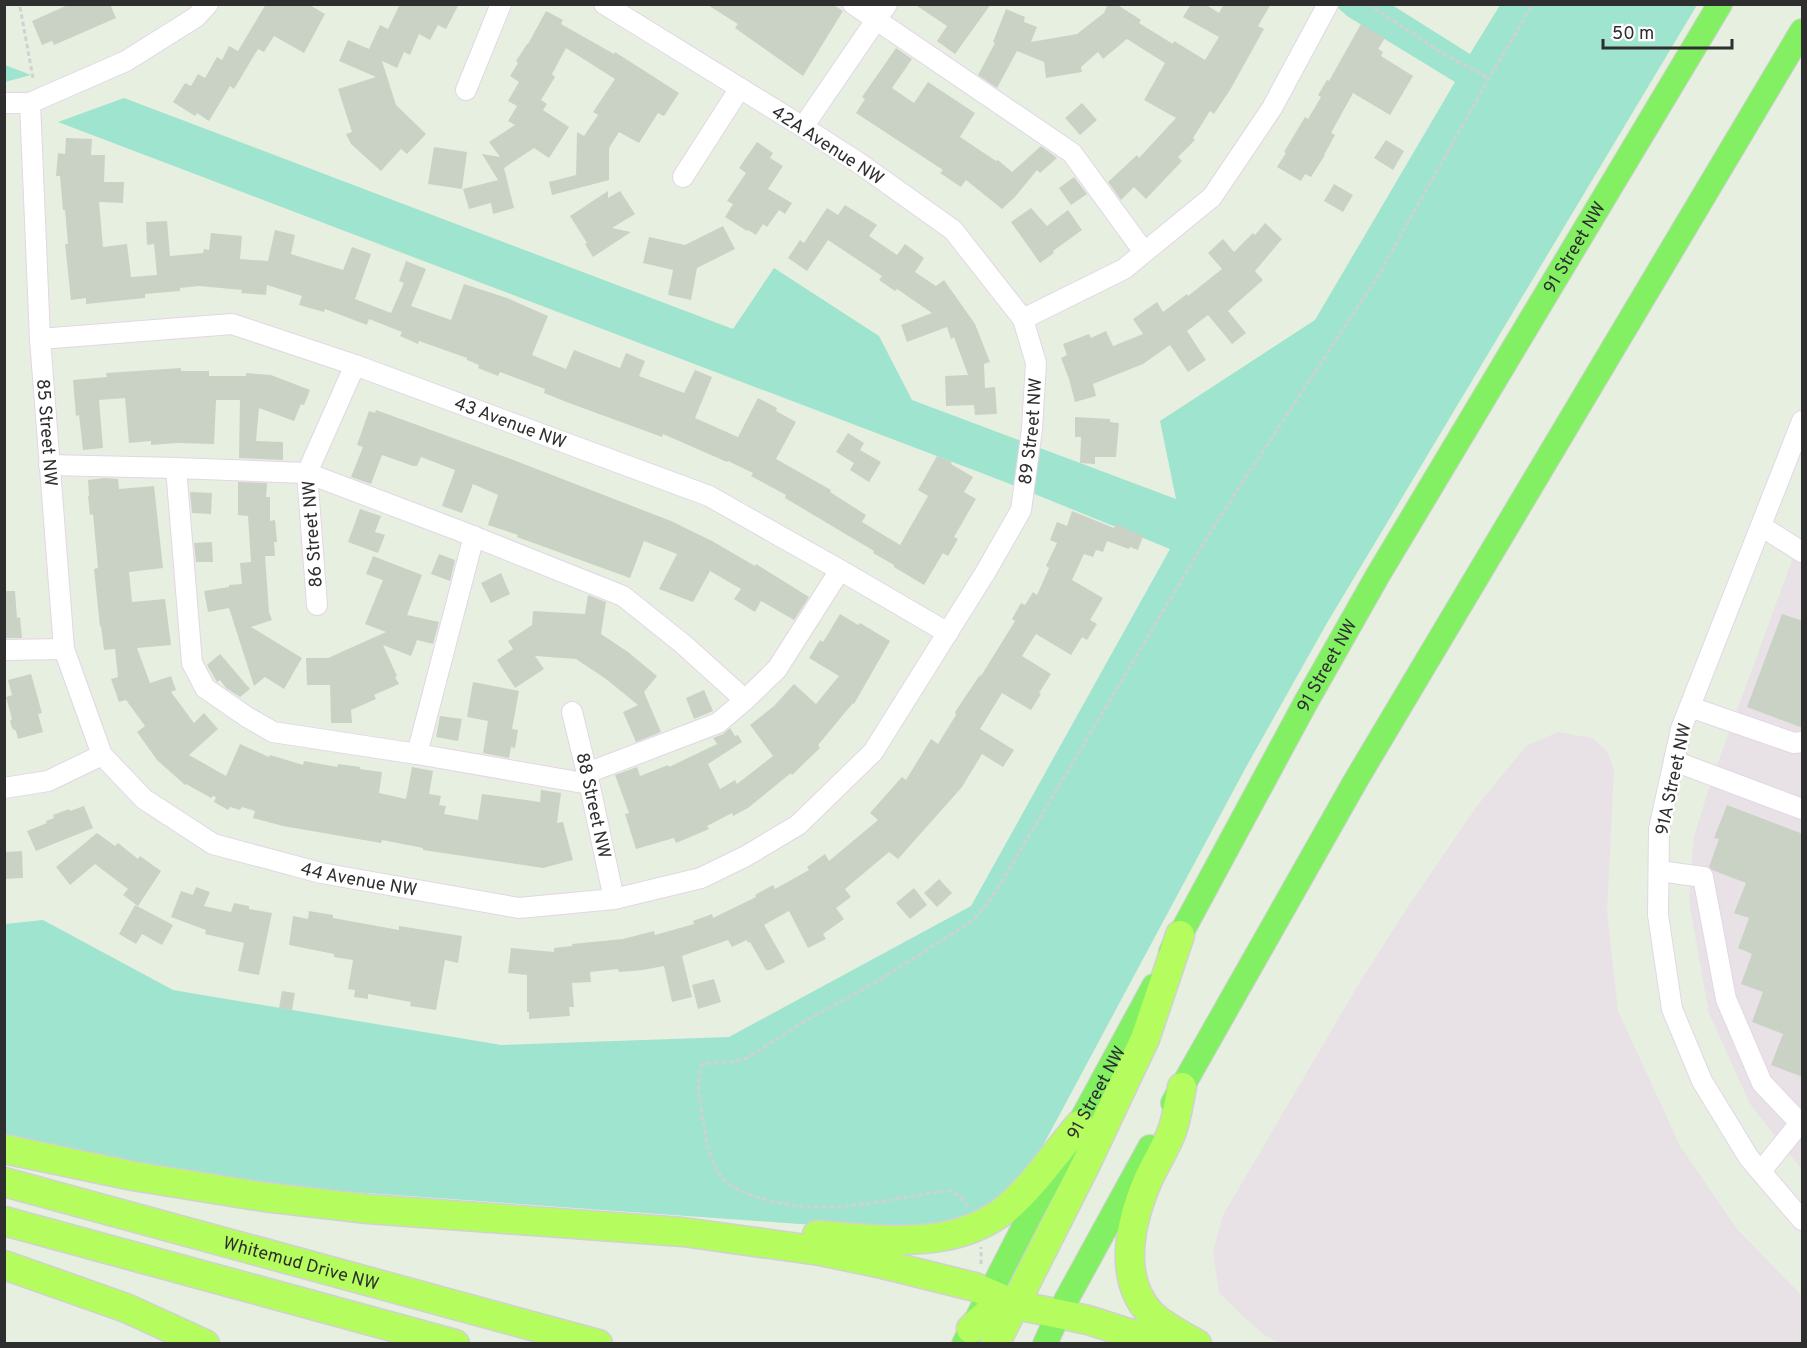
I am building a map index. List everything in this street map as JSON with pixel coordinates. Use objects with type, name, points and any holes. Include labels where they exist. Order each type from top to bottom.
[{"type":"highway","points":[[995,1344],[1145,1039],[1180,935]]},
{"type":"highway","points":[[1182,1087],[1172,1131],[1141,1199],[1129,1251],[1137,1293],[1151,1314],[1168,1328],[1197,1344]]},
{"type":"highway","points":[[683,1232],[759,1231],[906,1240],[948,1236],[977,1227],[1007,1208],[1079,1125]]},
{"type":"highway","points":[[4,1149],[133,1176],[264,1197],[368,1209],[683,1232],[788,1246],[852,1257],[982,1290],[1016,1305],[1097,1323],[1163,1344]]},
{"type":"highway","name":"Whitemud Drive NW","points":[[4,1182],[598,1344]]},
{"type":"highway","name":"Whitemud Drive NW","points":[[4,1221],[455,1344]]},
{"type":"highway","points":[[4,1265],[126,1308],[205,1344]]},
{"type":"highway","points":[[967,1336],[985,1314],[997,1308],[1016,1305]]},
{"type":"highway","points":[[1015,1344],[1023,1317],[1016,1305]]},
{"type":"main road","name":"91 Street NW","points":[[967,1336],[982,1290],[1079,1125],[1180,935],[1378,575],[1720,4]]},
{"type":"main road","points":[[1045,1344],[1059,1313],[1182,1087],[1361,771],[1803,31]]},
{"type":"street","points":[[4,103],[30,104],[126,61],[196,17],[207,4]]},
{"type":"street","points":[[466,90],[501,4]]},
{"type":"street","name":"42A Avenue NW","points":[[604,4],[803,127],[953,230],[1023,319]]},
{"type":"street","points":[[853,4],[882,13],[1072,153],[1144,252]]},
{"type":"street","points":[[1023,319],[1124,268],[1212,197],[1272,108],[1328,4]]},
{"type":"street","points":[[803,127],[882,13]]},
{"type":"street","points":[[683,177],[740,88]]},
{"type":"street","name":"85 Street NW","points":[[30,104],[40,339],[64,649],[102,755]]},
{"type":"street","name":"89 Street NW","points":[[746,856],[798,825],[873,752],[985,573],[1021,510],[1032,429],[1036,363],[1023,319]]},
{"type":"street","name":"43 Avenue NW","points":[[40,339],[232,324],[355,365],[710,496],[948,633]]},
{"type":"street","name":"86 Street NW","points":[[317,605],[308,473],[355,365]]},
{"type":"street","name":"91A Street NW","points":[[1761,1171],[1749,1158],[1702,1081],[1672,1009],[1658,915],[1659,830],[1681,729],[1803,421]]},
{"type":"street","points":[[49,465],[308,473],[623,596],[683,644],[746,700]]},
{"type":"street","points":[[176,468],[192,663],[205,688],[273,732],[588,778],[718,723],[746,700],[777,669],[840,570]]},
{"type":"street","points":[[1761,526],[1803,552]]},
{"type":"street","points":[[417,754],[474,536]]},
{"type":"street","points":[[4,650],[64,649]]},
{"type":"street","points":[[1690,707],[1794,743],[1803,742]]},
{"type":"street","name":"88 Street NW","points":[[572,712],[614,899]]},
{"type":"street","points":[[4,788],[48,781],[102,755]]},
{"type":"street","name":"44 Avenue NW","points":[[102,755],[144,799],[213,844],[321,873],[519,908],[614,899],[701,878],[746,856]]},
{"type":"street","points":[[1674,761],[1803,809]]},
{"type":"street","points":[[1659,871],[1703,877],[1726,999],[1762,1083],[1800,1123],[1761,1171],[1803,1220]]},
{"type":"path","points":[[1368,4],[1445,55],[1488,78]]},
{"type":"path","points":[[982,1290],[982,1250],[977,1227],[965,1201],[952,1191],[831,1208],[788,1206],[734,1189],[719,1175],[710,1156],[698,1089],[698,1076],[702,1065],[713,1062],[738,1062],[747,1058],[807,1020],[876,982],[965,926],[978,915],[994,893],[1214,526],[1381,271],[1488,78],[1533,4]]},
{"type":"path","points":[[20,7],[33,78]]},
{"type":"shaded area","points":[[1335,5],[1392,5],[1470,54],[1500,5],[1697,5],[1327,623],[1245,769],[1032,1166],[1012,1192],[950,1227],[813,1225],[338,1191],[234,1179],[5,1136],[5,924],[43,920],[173,990],[501,1045],[729,1037],[971,906],[1170,549],[1005,482],[58,122],[124,98],[733,329],[774,268],[879,336],[912,400],[1176,499],[1160,421],[1315,320],[1455,82],[1347,16]]},
{"type":"shaded area","points":[[5,65],[31,75],[5,82]]},
{"type":"shaded area","points":[[1802,533],[1802,1170],[1750,1104],[1709,1013],[1689,902],[1694,836],[1713,776]]},
{"type":"shaded area","points":[[1558,732],[1592,738],[1607,751],[1614,770],[1607,911],[1618,1011],[1680,1146],[1737,1229],[1802,1296],[1802,1343],[1281,1343],[1266,1336],[1219,1292],[1213,1253],[1222,1217],[1357,987],[1405,911],[1477,806],[1526,746]]},
{"type":"building","points":[[70,4],[110,4],[116,18],[54,45],[52,41],[42,45],[32,21]]},
{"type":"building","points":[[266,4],[308,4],[325,14],[304,53],[274,36],[264,52],[258,49],[234,89],[230,86],[209,121],[197,113],[195,116],[173,102],[185,83],[191,86],[198,74],[205,78],[217,57],[222,60],[229,46],[238,51]]},
{"type":"building","points":[[400,4],[459,4],[446,29],[438,25],[430,40],[419,34],[410,55],[404,52],[397,68],[382,61],[396,105],[426,134],[407,154],[401,149],[381,171],[351,144],[346,134],[352,132],[338,89],[376,77],[339,61],[348,40],[369,49],[380,25],[388,29]]},
{"type":"building","points":[[706,4],[832,4],[843,11],[803,76],[735,28],[738,24]]},
{"type":"building","points":[[914,4],[991,4],[955,54],[937,41],[947,26]]},
{"type":"building","points":[[1108,4],[1116,4],[1141,20],[1139,23],[1205,60],[1219,37],[1183,17],[1191,4],[1205,4],[1219,13],[1224,4],[1271,4],[1258,26],[1264,29],[1230,90],[1214,114],[1210,111],[1193,138],[1195,140],[1178,157],[1182,161],[1146,199],[1134,187],[1121,200],[1108,182],[1137,155],[1139,158],[1176,118],[1144,100],[1165,63],[1127,39],[1103,59],[1098,52],[1081,67],[1082,72],[1046,78],[1044,62],[1017,51],[997,88],[978,75],[995,43],[993,42],[1006,9],[1025,17],[1024,22],[1037,27],[1031,42],[1077,34],[1104,13]]},
{"type":"building","points":[[546,11],[563,20],[561,24],[614,54],[615,52],[679,93],[664,116],[658,113],[639,143],[619,132],[609,148],[609,180],[552,195],[549,182],[576,175],[577,132],[584,136],[598,115],[593,112],[615,79],[566,48],[552,74],[555,77],[541,100],[547,104],[543,110],[569,127],[549,158],[534,148],[504,168],[514,208],[493,214],[491,203],[469,209],[463,189],[498,180],[482,154],[500,157],[489,142],[515,125],[508,121],[517,106],[508,101],[519,82],[510,76],[518,63],[516,61]]},
{"type":"building","points":[[1361,24],[1385,38],[1378,49],[1383,52],[1381,56],[1413,76],[1390,115],[1353,93],[1331,133],[1335,135],[1325,155],[1311,177],[1305,174],[1301,181],[1277,167],[1305,117],[1308,119],[1321,97],[1318,95],[1327,80],[1329,81]]},
{"type":"building","points":[[896,48],[912,59],[892,88],[914,103],[928,82],[975,113],[960,137],[996,161],[998,160],[1012,172],[1041,146],[1057,158],[1040,173],[1037,170],[1002,209],[966,180],[961,187],[940,173],[943,170],[856,113],[865,99],[862,97]]},
{"type":"building","points":[[1082,103],[1097,120],[1080,135],[1065,118]]},
{"type":"building","points":[[66,138],[92,139],[91,155],[105,155],[104,182],[124,182],[123,203],[99,202],[103,247],[127,244],[131,277],[157,275],[154,244],[147,245],[146,222],[167,221],[170,256],[203,253],[204,249],[209,250],[211,233],[242,236],[240,259],[268,261],[275,230],[295,235],[291,254],[343,270],[352,247],[371,254],[355,299],[391,313],[404,283],[399,281],[406,261],[426,269],[411,306],[451,320],[464,284],[507,298],[548,316],[532,355],[566,369],[574,350],[620,368],[626,353],[645,361],[639,376],[684,393],[695,370],[712,377],[695,418],[738,437],[758,398],[777,408],[776,411],[796,422],[776,459],[831,490],[830,492],[866,515],[862,522],[900,545],[928,496],[918,490],[937,456],[952,462],[951,464],[973,477],[964,492],[976,499],[954,537],[958,539],[948,556],[943,553],[924,585],[873,553],[874,551],[785,498],[786,495],[751,476],[753,473],[728,461],[663,434],[662,437],[569,403],[544,393],[545,389],[500,372],[498,376],[478,368],[479,365],[467,358],[419,341],[418,344],[400,336],[402,332],[369,319],[367,325],[325,309],[324,312],[299,305],[302,296],[267,285],[266,295],[199,286],[180,288],[180,291],[145,294],[145,298],[86,304],[86,298],[71,300],[65,244],[68,244],[65,210],[63,210],[60,176],[56,176],[58,153],[65,154]]},
{"type":"building","points":[[1386,140],[1404,151],[1393,170],[1374,158]]},
{"type":"building","points":[[757,142],[773,153],[770,158],[783,166],[768,189],[792,203],[785,214],[779,210],[767,227],[763,224],[756,235],[725,217],[733,204],[727,201],[746,173],[739,168]]},
{"type":"building","points":[[434,147],[467,152],[462,189],[428,184]]},
{"type":"building","points":[[1074,177],[1087,194],[1071,205],[1059,188]]},
{"type":"building","points":[[1334,184],[1353,195],[1343,212],[1324,201]]},
{"type":"building","points":[[608,191],[608,198],[620,191],[635,214],[612,228],[631,232],[593,257],[570,216]]},
{"type":"building","points":[[845,205],[877,225],[869,236],[897,255],[905,244],[924,258],[915,272],[936,286],[944,280],[975,324],[990,362],[984,364],[985,388],[995,387],[997,414],[975,415],[974,405],[946,406],[945,376],[968,375],[954,337],[951,339],[947,327],[907,342],[901,325],[932,313],[897,289],[895,291],[879,280],[882,276],[828,240],[807,271],[788,258],[800,240],[804,243],[827,208],[838,215]]},
{"type":"building","points":[[1031,208],[1047,226],[1068,210],[1082,230],[1040,263],[1011,222]]},
{"type":"building","points":[[1265,223],[1282,239],[1255,271],[1263,280],[1228,311],[1246,333],[1232,344],[1208,315],[1187,331],[1206,360],[1188,372],[1170,345],[1143,364],[1093,384],[1096,396],[1075,402],[1061,358],[1067,355],[1063,344],[1089,334],[1091,338],[1106,331],[1113,346],[1143,334],[1133,319],[1157,302],[1163,312],[1187,294],[1188,296],[1222,269],[1208,253],[1223,239],[1234,252],[1253,233],[1255,235]]},
{"type":"building","points":[[723,226],[735,249],[697,268],[691,300],[668,295],[673,270],[643,263],[649,237],[685,245]]},
{"type":"building","points":[[181,368],[181,371],[209,371],[209,376],[246,376],[246,373],[271,375],[310,390],[294,421],[259,408],[256,441],[283,442],[283,460],[239,458],[240,400],[216,400],[214,444],[151,445],[151,441],[129,443],[125,398],[99,400],[103,448],[83,450],[79,415],[76,416],[73,380],[107,377],[106,373]]},
{"type":"building","points":[[376,410],[671,521],[755,566],[756,564],[809,597],[794,620],[761,601],[755,612],[734,599],[741,589],[710,571],[693,602],[659,589],[677,554],[644,541],[630,578],[517,537],[518,535],[488,525],[498,495],[473,484],[462,513],[442,506],[455,470],[421,457],[417,466],[413,466],[382,455],[371,484],[351,477],[363,447],[357,445],[369,411],[375,413]]},
{"type":"building","points":[[1075,417],[1110,419],[1110,422],[1119,423],[1116,457],[1095,457],[1095,464],[1080,463],[1081,437],[1075,437]]},
{"type":"building","points":[[848,433],[864,443],[860,450],[881,462],[869,482],[850,470],[854,463],[836,452]]},
{"type":"building","points":[[118,479],[119,489],[154,486],[163,568],[129,572],[132,602],[165,599],[171,645],[137,648],[150,683],[171,676],[176,690],[171,692],[194,723],[204,713],[218,729],[189,755],[226,776],[240,744],[269,757],[270,755],[303,765],[304,761],[337,767],[338,764],[360,767],[360,769],[382,772],[379,793],[406,799],[412,767],[433,771],[429,794],[441,796],[439,805],[446,806],[444,814],[478,820],[482,794],[540,802],[541,790],[561,793],[557,823],[563,822],[573,860],[543,868],[423,850],[423,848],[382,840],[381,843],[283,826],[253,818],[255,811],[242,807],[240,810],[230,807],[228,810],[214,802],[216,797],[211,798],[185,785],[157,760],[137,732],[145,726],[126,700],[119,702],[111,679],[118,677],[115,649],[104,650],[94,569],[98,568],[93,514],[90,515],[88,496],[88,480]]},
{"type":"building","points":[[238,482],[267,483],[266,497],[270,497],[270,521],[275,520],[277,542],[274,542],[275,556],[265,556],[269,612],[272,620],[251,627],[302,658],[284,689],[265,677],[254,686],[229,608],[208,612],[204,591],[242,584],[240,563],[251,562],[248,516],[238,515]]},
{"type":"building","points":[[190,492],[212,493],[211,514],[192,513]]},
{"type":"building","points":[[360,509],[381,516],[375,532],[385,535],[378,553],[348,542]]},
{"type":"building","points":[[1072,511],[1114,528],[1116,524],[1143,536],[1138,550],[1107,541],[1103,552],[1096,550],[1093,557],[1084,554],[1072,580],[1103,598],[1090,620],[1097,624],[1087,640],[1082,637],[1071,655],[1036,634],[1022,656],[1051,674],[1039,693],[1041,694],[1031,710],[1002,693],[980,729],[1014,750],[1003,767],[982,754],[962,787],[898,859],[889,852],[845,889],[851,897],[836,908],[844,919],[823,934],[826,939],[808,948],[789,911],[764,925],[785,962],[770,970],[766,970],[750,942],[748,943],[747,940],[732,947],[728,940],[682,956],[692,997],[672,1002],[664,966],[619,972],[618,969],[590,972],[591,982],[572,983],[574,1007],[569,1007],[570,1016],[529,1019],[527,975],[508,973],[511,948],[554,952],[554,948],[572,946],[572,944],[623,939],[654,931],[655,935],[694,924],[693,921],[712,914],[713,918],[756,897],[755,895],[773,885],[775,889],[809,870],[807,867],[825,854],[829,861],[878,820],[870,813],[902,777],[906,780],[931,739],[938,744],[956,715],[955,712],[981,676],[1015,621],[1012,619],[1021,603],[1025,605],[1033,592],[1037,595],[1049,568],[1046,566],[1057,543],[1050,540],[1057,522],[1067,526]]},
{"type":"building","points":[[212,542],[213,562],[196,562],[194,543]]},
{"type":"building","points":[[439,554],[455,560],[450,581],[431,574]]},
{"type":"building","points":[[373,556],[422,575],[407,615],[439,622],[433,644],[417,640],[411,656],[383,645],[399,684],[374,695],[376,699],[351,710],[352,723],[331,723],[330,685],[307,685],[306,658],[328,658],[386,632],[365,624],[383,580],[366,574]]},
{"type":"building","points":[[501,573],[510,594],[491,603],[481,583]]},
{"type":"building","points":[[4,591],[15,591],[17,618],[20,617],[22,638],[4,638]]},
{"type":"building","points":[[588,595],[606,602],[601,634],[628,652],[657,676],[644,692],[661,732],[636,742],[623,712],[638,705],[606,679],[576,659],[535,656],[544,669],[515,688],[497,660],[513,649],[508,641],[532,625],[533,611],[585,614]]},
{"type":"building","points":[[840,614],[890,641],[854,704],[818,745],[820,748],[792,775],[791,773],[748,808],[733,816],[732,813],[707,826],[709,829],[676,843],[674,838],[636,849],[625,814],[629,813],[615,775],[637,767],[640,776],[668,765],[669,767],[717,744],[713,738],[730,728],[742,742],[708,764],[720,789],[735,780],[737,784],[773,756],[750,725],[774,706],[794,684],[816,704],[839,676],[809,658],[820,640],[823,642]]},
{"type":"building","points":[[1782,614],[1803,621],[1803,728],[1747,707]]},
{"type":"building","points":[[220,654],[250,689],[240,697],[226,688],[220,680],[217,682],[207,665]]},
{"type":"building","points":[[31,674],[42,713],[38,714],[43,732],[18,739],[10,721],[12,719],[6,697],[12,695],[8,680]]},
{"type":"building","points":[[473,682],[519,691],[512,729],[518,730],[515,748],[511,747],[509,758],[483,753],[488,721],[467,717]]},
{"type":"building","points":[[704,690],[713,711],[694,719],[686,698]]},
{"type":"building","points":[[440,716],[462,719],[458,741],[436,737]]},
{"type":"building","points":[[1727,805],[1803,834],[1803,1077],[1771,1065],[1783,1034],[1752,1022],[1763,992],[1741,984],[1752,954],[1738,948],[1749,918],[1734,913],[1746,883],[1709,867],[1719,839],[1714,838]]},
{"type":"building","points":[[84,806],[93,828],[36,851],[27,831],[47,823],[46,821],[54,818],[53,815]]},
{"type":"building","points":[[97,833],[115,846],[118,843],[138,859],[140,856],[161,871],[138,906],[123,895],[128,889],[95,864],[70,885],[56,867]]},
{"type":"building","points":[[22,851],[23,878],[4,879],[4,852]]},
{"type":"building","points":[[939,879],[952,893],[937,907],[924,893]]},
{"type":"building","points":[[196,887],[210,892],[204,906],[231,912],[234,903],[249,906],[249,909],[272,913],[259,975],[238,971],[244,943],[205,934],[206,930],[171,917],[181,891],[193,895]]},
{"type":"building","points":[[914,888],[927,905],[910,919],[896,903]]},
{"type":"building","points":[[135,905],[173,925],[162,945],[142,934],[136,944],[119,934]]},
{"type":"building","points":[[309,911],[333,915],[333,918],[399,930],[399,926],[462,936],[458,963],[445,960],[436,1010],[410,1006],[411,1002],[368,994],[368,999],[354,997],[355,990],[348,989],[353,960],[289,945],[293,916],[308,919]]},
{"type":"building","points":[[714,979],[721,1002],[698,1009],[692,985]]},
{"type":"building","points":[[282,991],[295,993],[292,1010],[279,1008]]}]
